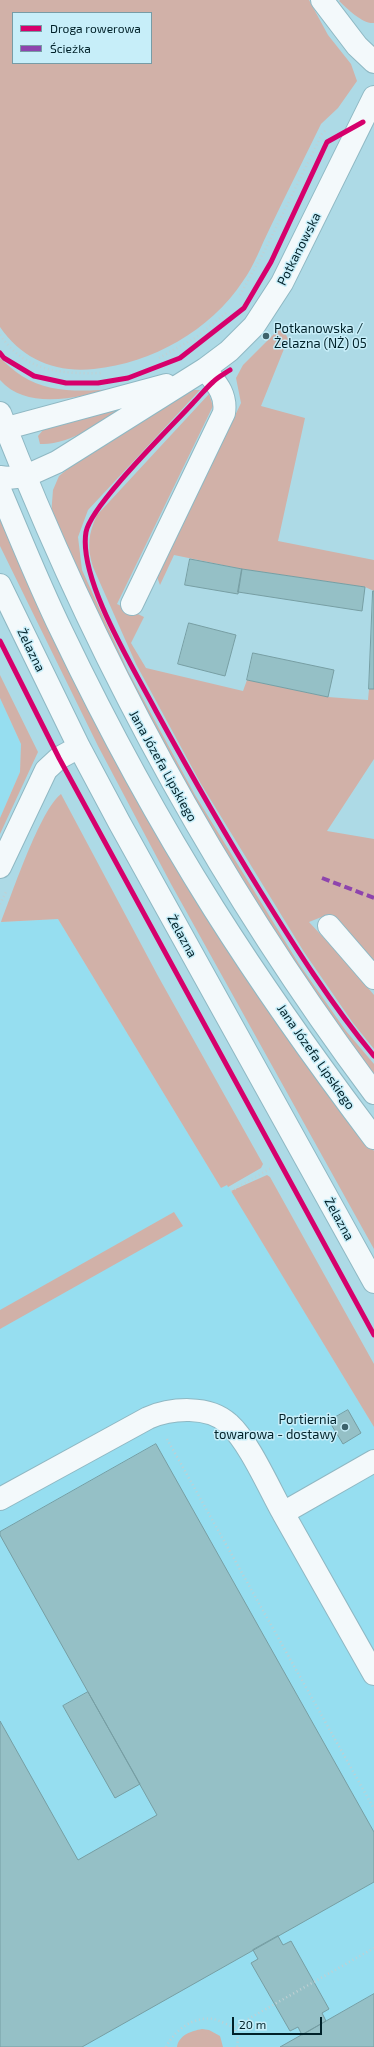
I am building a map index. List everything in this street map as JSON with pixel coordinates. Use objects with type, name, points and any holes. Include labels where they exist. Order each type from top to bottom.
[{"type":"street","points":[[322,0],[357,46],[374,62]]},
{"type":"street","name":"Potkanowska","points":[[0,477],[7,478],[26,476],[57,462],[198,373],[229,351],[254,326],[282,284],[374,97]]},
{"type":"street","points":[[132,604],[224,413],[225,406],[222,394],[198,373]]},
{"type":"street","name":"Potkanowska","points":[[2,424],[131,395],[198,373]]},
{"type":"street","name":"Jana Józefa Lipskiego","points":[[2,424],[26,476],[44,523],[86,617],[124,694],[186,808],[232,885],[281,962],[374,1093]]},
{"type":"street","name":"Jana Józefa Lipskiego","points":[[0,490],[70,650],[181,853],[242,953],[321,1067],[374,1138]]},
{"type":"street","name":"Żelazna","points":[[0,585],[79,747],[162,901],[374,1282]]},
{"type":"street","points":[[0,867],[46,770],[59,758],[79,747]]},
{"type":"street","points":[[329,926],[374,978]]},
{"type":"street","points":[[0,1499],[161,1412],[178,1409],[213,1415],[228,1422],[240,1435],[374,1674]]},
{"type":"street","points":[[283,1513],[374,1461]]},
{"type":"path","points":[[236,302],[266,248],[322,134],[327,129]]},
{"type":"path","points":[[152,360],[195,338],[232,308]]},
{"type":"path","points":[[0,335],[19,357],[37,366],[73,374],[109,372]]},
{"type":"path","points":[[231,1191],[271,1168]]},
{"type":"path","points":[[166,1437],[374,1809]]},
{"type":"path","points":[[234,2027],[374,1948]]},
{"type":"path","points":[[166,2047],[172,2036],[184,2026],[199,2020],[213,2019],[234,2027]]},
{"type":"path","points":[[234,2027],[238,2039],[237,2047]]},
{"type":"shaded area","points":[[0,0],[309,0],[328,35],[351,64],[357,81],[338,108],[321,124],[251,269],[230,299],[214,315],[178,342],[158,352],[116,366],[80,370],[53,366],[41,362],[18,348],[0,327]]},
{"type":"shaded area","points":[[374,0],[374,23],[369,23],[360,19],[339,1]]},
{"type":"shaded area","points":[[282,326],[288,339],[261,406],[305,418],[278,541],[374,560],[374,591],[365,587],[242,569],[174,555],[160,585],[157,577],[241,403],[236,378],[243,365]]},
{"type":"shaded area","points":[[0,358],[22,376],[44,386],[56,389],[80,391],[116,389],[71,398],[40,399],[25,396],[12,390],[0,380]]},
{"type":"shaded area","points":[[192,390],[200,390],[88,510],[78,537],[82,570],[128,671],[195,795],[299,964],[346,1031],[374,1064],[374,1079],[341,1033],[229,863],[131,689],[51,516],[53,490],[59,476],[91,450],[140,419]]},
{"type":"shaded area","points":[[209,394],[213,406],[117,604],[144,617],[131,643],[146,668],[243,691],[247,680],[328,697],[368,700],[369,689],[374,689],[374,759],[327,831],[374,839],[374,964],[329,914],[309,922],[374,995],[374,1049],[353,1023],[304,952],[201,784],[136,664],[91,560],[89,541],[97,515]]},
{"type":"shaded area","points":[[122,404],[127,408],[85,432],[51,444],[40,444],[38,436],[43,430]]},
{"type":"shaded area","points":[[0,516],[10,542],[342,1111],[374,1151],[374,1249],[171,884],[98,746],[0,546]]},
{"type":"shaded area","points":[[0,675],[38,752],[0,834],[0,818],[20,772],[21,744],[0,698]]},
{"type":"shaded area","points":[[0,698],[21,744],[20,772],[0,818]]},
{"type":"shaded area","points":[[61,794],[158,976],[263,1164],[261,1168],[228,1187],[227,1185],[221,1188],[58,919],[1,922],[19,873],[36,834],[44,817]]},
{"type":"shaded area","points":[[58,919],[221,1188],[227,1184],[374,1427],[374,2047],[0,2047],[0,924],[1,922]]},
{"type":"shaded area","points":[[267,1175],[270,1177],[374,1364],[374,1427],[231,1191]]},
{"type":"shaded area","points":[[174,1212],[183,1226],[0,1329],[0,1310]]},
{"type":"shaded area","points":[[202,2029],[209,2030],[220,2036],[223,2047],[177,2047],[180,2039],[186,2034]]},
{"type":"building","points":[[190,559],[242,569],[238,594],[185,585]]},
{"type":"building","points":[[242,569],[365,587],[362,611],[238,592]]},
{"type":"building","points":[[373,591],[374,689],[369,689]]},
{"type":"building","points":[[189,623],[236,635],[225,676],[178,664]]},
{"type":"building","points":[[253,653],[334,670],[328,697],[247,680]]},
{"type":"building","name":"Portiernia towarowa - dostawy","points":[[348,1410],[361,1433],[343,1444],[329,1421]]},
{"type":"building","points":[[156,1444],[374,1832],[374,1882],[82,2047],[0,2047],[0,1721],[78,1860],[157,1815],[0,1535],[0,1532]]},
{"type":"building","points":[[88,1692],[140,1784],[115,1798],[63,1706]]},
{"type":"building","points":[[278,1936],[283,1945],[291,1941],[329,2009],[322,2013],[326,2021],[302,2035],[298,2027],[290,2031],[251,1963],[258,1959],[253,1950]]},
{"type":"building","points":[[374,1994],[374,2047],[280,2047],[326,2021]]},
{"type":"marked path","points":[[322,878],[374,898]]},
{"type":"cycle path","points":[[0,353],[4,358],[34,376],[66,383],[98,383],[128,378],[180,358],[244,308],[271,262],[327,142],[363,122]]},
{"type":"cycle path","points":[[230,370],[208,387],[133,466],[91,520],[86,532],[86,551],[90,574],[99,598],[122,648],[219,823],[300,954],[343,1016],[374,1056]]},
{"type":"cycle path","points":[[0,641],[59,758],[374,1335]]},
{"type":"place","name":"Potkanowska / Żelazna (NŻ) 05","points":[[266,336]]},
{"type":"place","name":"Portiernia towarowa - dostawy","points":[[345,1427]]}]
